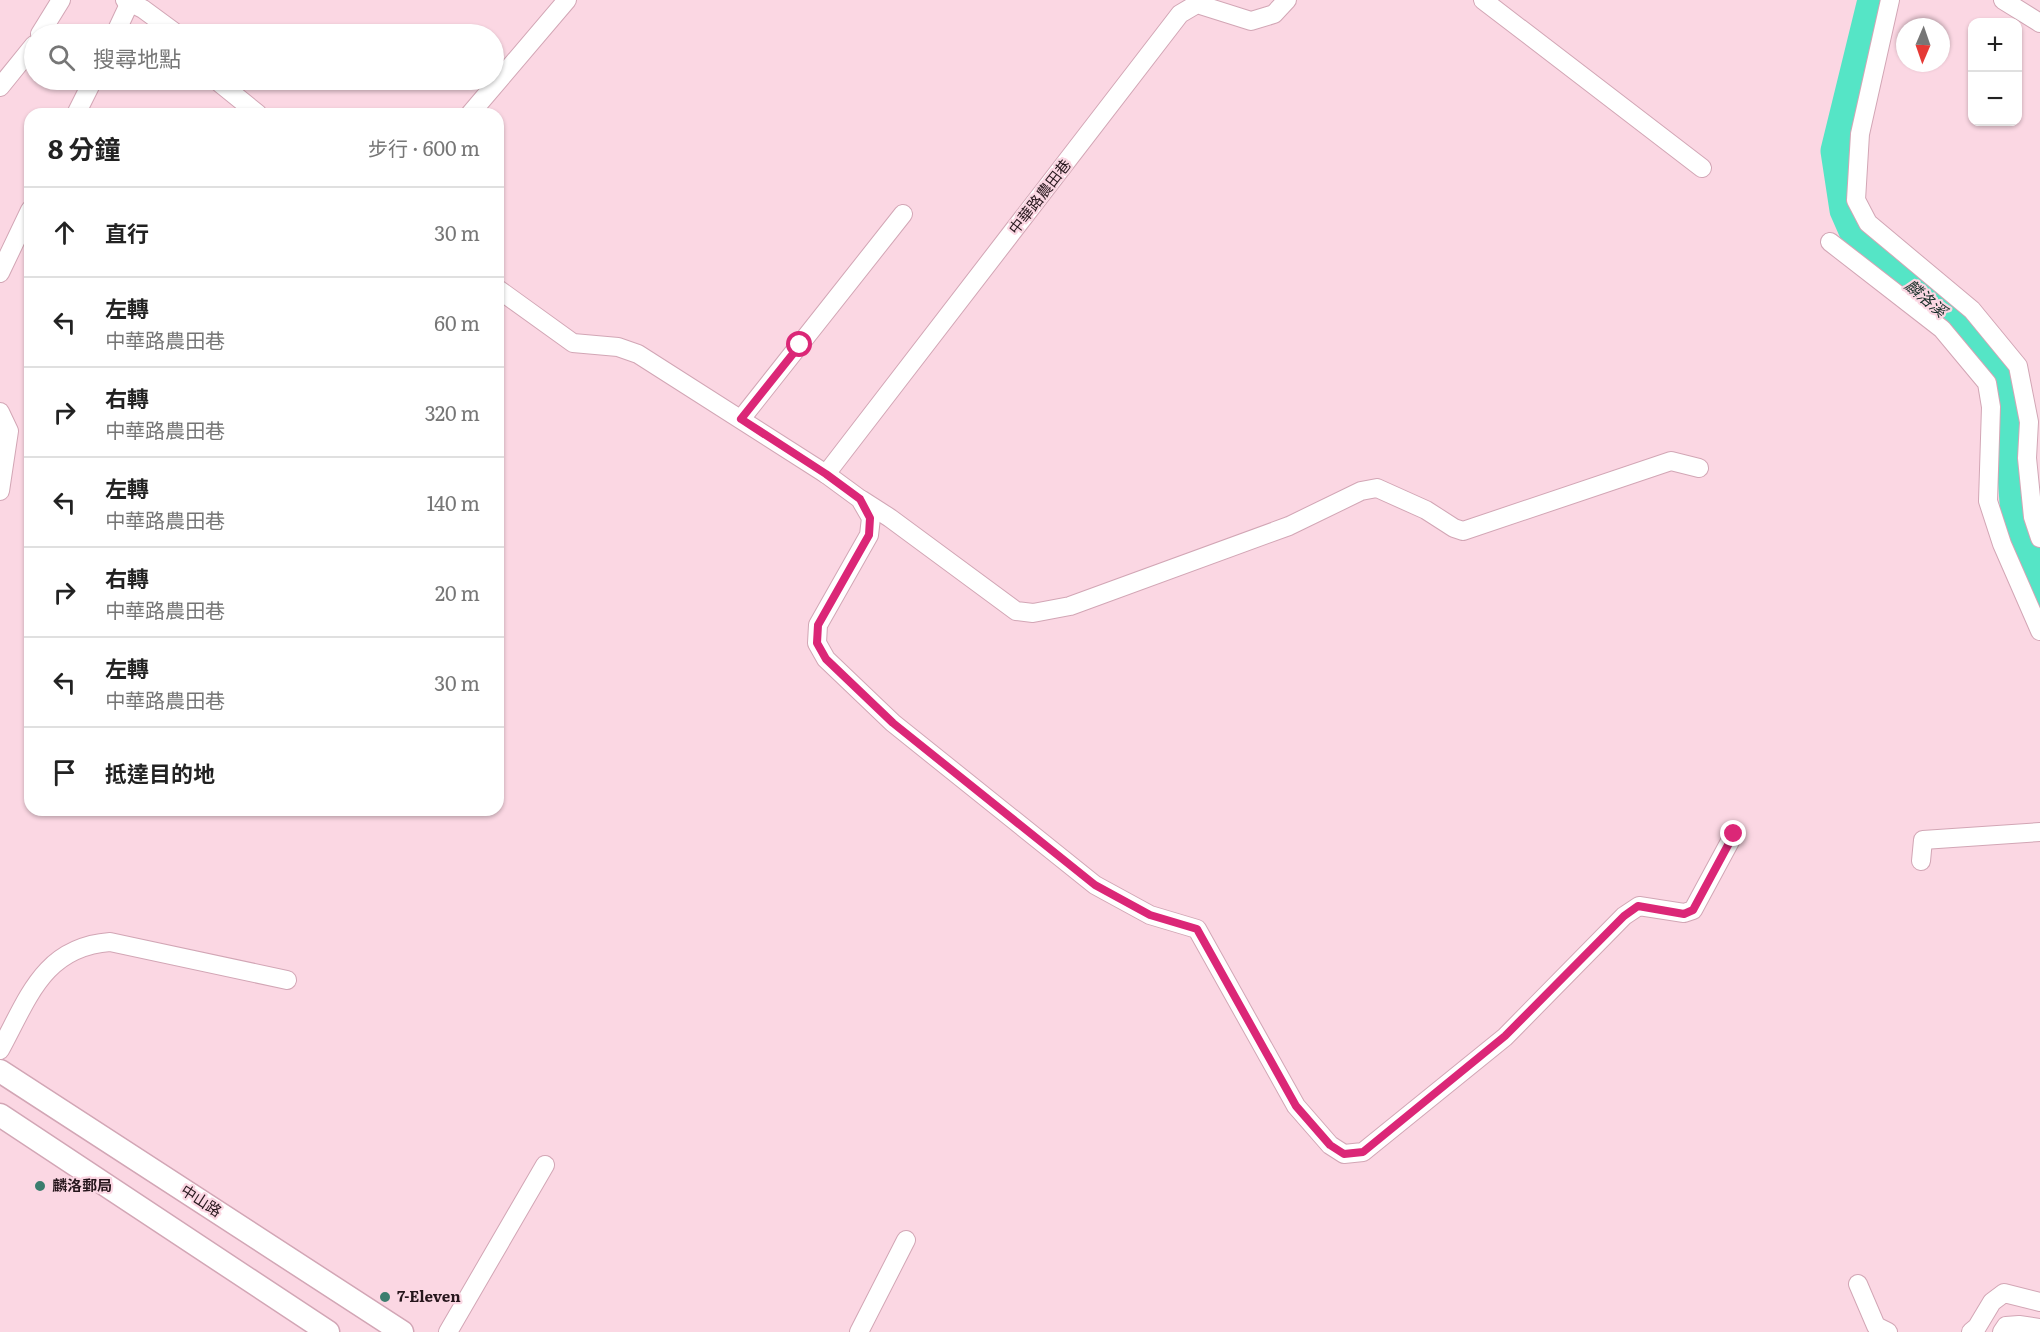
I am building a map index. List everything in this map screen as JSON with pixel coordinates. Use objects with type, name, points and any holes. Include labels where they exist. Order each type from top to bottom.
[{"type":"main road","name":"中山路","points":[[0,1071],[402,1332]]},
{"type":"main road","points":[[0,1115],[328,1332]]},
{"type":"street","points":[[46,24],[61,0]]},
{"type":"street","points":[[504,74],[567,0]]},
{"type":"street","name":"中華路農田巷","points":[[826,474],[1180,14],[1197,4],[1251,21],[1274,14],[1287,0]]},
{"type":"street","points":[[1483,0],[1702,168]]},
{"type":"street","points":[[1890,0],[1860,134],[1856,200],[1868,223],[1972,310],[2018,366],[2028,422],[2027,458],[2033,517],[2040,538]]},
{"type":"street","points":[[2003,0],[2040,23]]},
{"type":"street","points":[[119,24],[129,1],[164,24]]},
{"type":"street","points":[[0,87],[24,57]]},
{"type":"street","points":[[79,108],[88,90]]},
{"type":"street","points":[[228,90],[251,108]]},
{"type":"street","points":[[475,108],[490,90]]},
{"type":"street","points":[[741,419],[903,214]]},
{"type":"street","points":[[0,273],[24,223]]},
{"type":"street","points":[[1830,242],[1942,329],[1987,383],[1991,407],[1988,501],[2002,544],[2040,632]]},
{"type":"street","points":[[504,294],[573,343],[618,347],[638,354],[826,474],[1016,611],[1033,612],[1070,606],[1289,526],[1361,491],[1377,489],[1426,510],[1454,528],[1463,531],[1671,461],[1699,468]]},
{"type":"street","points":[[0,412],[9,431],[0,491]]},
{"type":"street","points":[[860,499],[870,518],[869,535],[818,625],[817,643],[826,659],[893,723],[1095,885],[1150,915],[1197,929],[1296,1106],[1330,1145],[1344,1154],[1363,1152],[1505,1036],[1624,916],[1638,906],[1684,914],[1693,910],[1734,834]]},
{"type":"street","points":[[1921,861],[1923,840],[2040,832]]},
{"type":"street","points":[[0,1050],[43,974],[61,958],[91,943],[110,942],[287,980]]},
{"type":"street","points":[[448,1332],[545,1164]]},
{"type":"street","points":[[859,1332],[906,1240]]},
{"type":"street","points":[[1858,1284],[1876,1326],[1888,1332]]},
{"type":"street","points":[[1971,1332],[1977,1327],[1992,1302],[2004,1293],[2040,1302]]},
{"type":"street","points":[[2002,1332],[2006,1326],[2040,1328]]},
{"type":"waterway","name":"麟洛溪","points":[[1874,0],[1837,151],[1846,210],[1860,242],[2001,361],[2009,405],[2018,530],[2040,596]]},
{"type":"place","name":"麟洛郵局","points":[[40,1186]]},
{"type":"place","name":"7-Eleven","points":[[385,1297]]},
{"type":"route","points":[[800,345],[741,419],[860,499],[870,518],[869,535],[818,625],[817,643],[826,659],[893,723],[1095,885],[1150,915],[1197,929],[1296,1106],[1330,1145],[1344,1154],[1363,1152],[1505,1036],[1624,916],[1638,906],[1684,914],[1693,910],[1734,834]]}]
